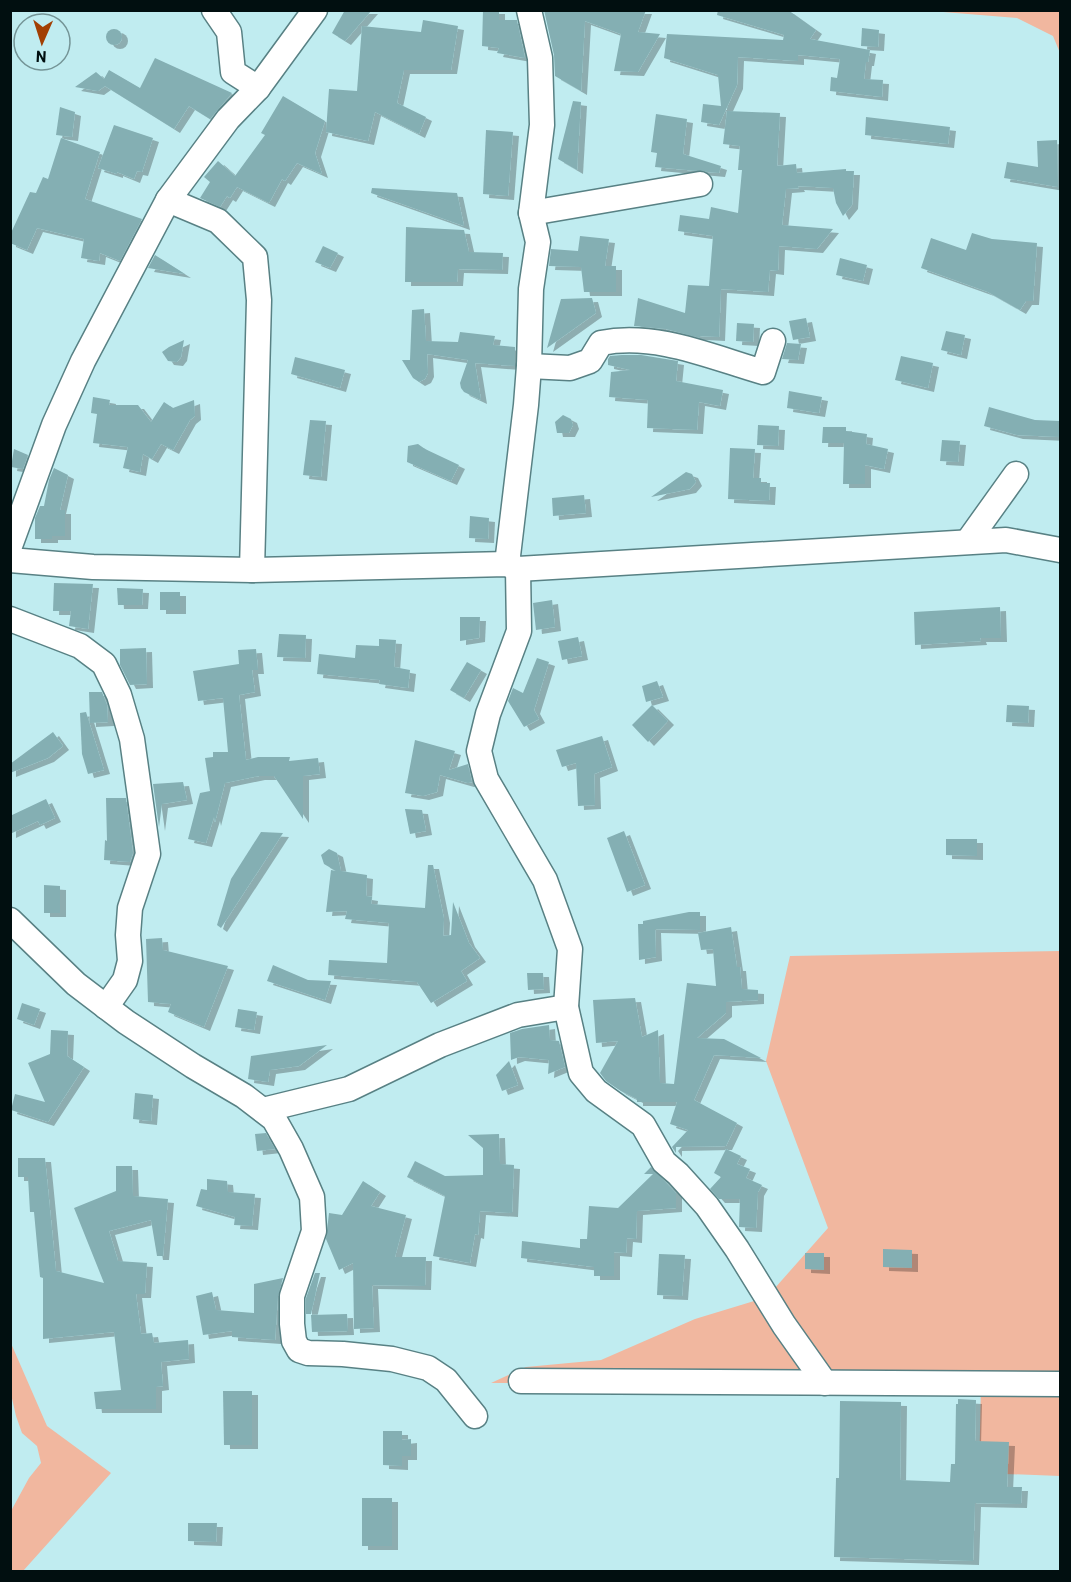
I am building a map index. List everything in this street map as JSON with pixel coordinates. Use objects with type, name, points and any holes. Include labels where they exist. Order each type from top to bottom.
[{"type":"street","points":[[214,10],[229,32],[233,72],[258,88]]},
{"type":"street","points":[[10,546],[54,425],[83,361],[168,200],[228,119],[258,88],[315,10]]},
{"type":"street","points":[[529,10],[540,58],[542,124],[531,213],[538,242],[531,289],[529,366],[513,567],[519,631],[488,714],[479,751],[486,779],[545,880],[570,949],[566,1007],[581,1073],[596,1091],[644,1125],[664,1162],[707,1206],[784,1325],[825,1383]]},
{"type":"street","points":[[531,213],[700,184]]},
{"type":"street","points":[[168,200],[218,221],[255,257],[259,300],[252,570]]},
{"type":"street","points":[[529,366],[570,368],[590,361],[601,344],[618,340],[662,342],[763,372],[773,341]]},
{"type":"street","points":[[968,541],[1016,474]]},
{"type":"street","points":[[10,560],[93,567],[252,570],[513,567],[1006,540],[1060,550]]},
{"type":"street","points":[[10,619],[80,646],[104,664],[119,694],[132,739],[148,854],[130,908],[128,935],[130,961],[125,980],[106,1007]]},
{"type":"street","points":[[10,920],[76,984],[106,1007],[274,1119],[291,1149],[312,1197],[314,1231],[292,1296],[294,1341],[299,1350],[308,1353],[392,1359],[429,1368],[446,1380],[475,1416]]},
{"type":"street","points":[[263,1110],[349,1089],[440,1046],[518,1015],[566,1007]]},
{"type":"street","points":[[521,1381],[1060,1384]]},
{"type":"shaded area","points":[[931,11],[1060,11],[1060,53],[1053,36],[1017,18]]},
{"type":"shaded area","points":[[1060,951],[1060,1476],[979,1473],[981,1386],[491,1383],[526,1367],[601,1360],[695,1319],[767,1297],[828,1228],[766,1061],[790,956]]},
{"type":"shaded area","points":[[10,1341],[47,1426],[111,1473],[23,1571],[11,1571],[11,1511],[29,1478],[41,1463],[37,1446],[22,1433],[16,1416],[11,1394]]},
{"type":"building","points":[[345,10],[372,10],[345,41],[332,33]]},
{"type":"building","points":[[483,10],[499,10],[499,20],[517,20],[525,58],[497,53],[499,48],[482,46]]},
{"type":"building","points":[[544,10],[646,10],[638,32],[660,34],[638,72],[614,71],[621,34],[585,21],[581,91],[555,76],[554,55]]},
{"type":"building","points":[[718,10],[788,10],[816,30],[810,39],[870,50],[864,79],[883,80],[882,97],[830,91],[831,77],[837,78],[840,59],[798,55],[798,61],[738,57],[737,85],[719,125],[701,122],[703,104],[721,106],[718,75],[664,58],[667,34],[783,40],[784,35],[717,15]]},
{"type":"building","points":[[423,20],[458,26],[451,70],[404,70],[397,103],[426,117],[419,134],[375,112],[368,141],[326,132],[329,89],[357,91],[362,26],[421,32]]},
{"type":"building","points":[[862,28],[879,30],[878,47],[861,46]]},
{"type":"building","points":[[111,29],[117,29],[122,37],[120,43],[111,45],[106,40],[106,34]]},
{"type":"building","points":[[155,58],[232,93],[210,119],[189,106],[174,129],[105,86],[98,91],[75,87],[96,72],[104,79],[109,70],[140,88]]},
{"type":"building","points":[[283,96],[325,121],[315,153],[322,174],[297,163],[285,181],[282,179],[269,203],[237,187],[220,207],[200,198],[210,182],[204,177],[218,161],[235,176],[265,135],[261,133]]},
{"type":"building","points":[[573,101],[581,102],[577,170],[558,159]]},
{"type":"building","points":[[60,107],[75,112],[72,137],[56,135]]},
{"type":"building","points":[[727,111],[780,113],[777,166],[796,164],[797,173],[846,169],[846,171],[854,171],[852,205],[843,216],[836,203],[833,188],[798,186],[799,188],[786,189],[782,225],[833,229],[817,249],[779,246],[778,271],[770,270],[768,292],[721,289],[719,337],[700,336],[700,338],[666,329],[634,326],[638,298],[685,313],[688,285],[709,286],[713,236],[678,231],[680,215],[709,219],[711,207],[738,213],[742,170],[738,170],[740,146],[723,144]]},
{"type":"building","points":[[656,114],[687,119],[683,154],[721,166],[719,173],[655,167],[657,153],[651,152]]},
{"type":"building","points":[[866,117],[950,127],[948,144],[865,135]]},
{"type":"building","points":[[114,125],[153,138],[142,172],[137,171],[134,179],[98,168]]},
{"type":"building","points":[[486,130],[513,132],[508,196],[483,194]]},
{"type":"building","points":[[61,138],[100,152],[85,199],[142,219],[120,261],[100,253],[99,261],[81,258],[84,239],[37,228],[27,250],[10,243],[10,235],[30,192],[36,193],[43,177],[48,179]]},
{"type":"building","points":[[1057,140],[1058,187],[1004,178],[1007,162],[1038,167],[1037,141]]},
{"type":"building","points":[[372,188],[457,193],[464,226],[371,193]]},
{"type":"building","points":[[406,227],[464,230],[469,252],[503,253],[502,270],[458,269],[457,282],[405,282]]},
{"type":"building","points":[[972,233],[992,239],[1037,243],[1033,301],[1026,301],[1020,310],[988,292],[921,268],[931,238],[966,250]]},
{"type":"building","points":[[580,236],[609,239],[605,266],[616,266],[616,292],[584,292],[581,267],[549,266],[551,249],[578,251]]},
{"type":"building","points":[[323,246],[338,253],[330,268],[315,262]]},
{"type":"building","points":[[155,255],[185,274],[148,268]]},
{"type":"building","points":[[840,258],[867,265],[863,281],[836,275]]},
{"type":"building","points":[[592,298],[596,313],[547,348],[561,299]]},
{"type":"building","points":[[424,309],[426,341],[458,342],[460,332],[495,336],[493,345],[515,347],[515,366],[475,363],[481,400],[464,392],[461,388],[460,383],[468,360],[427,354],[428,373],[425,379],[419,382],[413,378],[402,360],[410,360],[412,310]]},
{"type":"building","points":[[806,318],[810,337],[793,340],[789,321]]},
{"type":"building","points":[[737,323],[754,324],[753,342],[736,341]]},
{"type":"building","points":[[946,331],[965,335],[961,355],[941,350]]},
{"type":"building","points":[[184,340],[181,357],[177,362],[168,361],[162,352]]},
{"type":"building","points":[[787,343],[801,344],[798,360],[782,359]]},
{"type":"building","points":[[641,355],[678,361],[676,381],[723,390],[720,406],[699,402],[697,430],[647,428],[648,400],[609,397],[611,372],[630,370],[608,365],[608,359],[610,356]]},
{"type":"building","points":[[901,356],[933,363],[928,388],[895,380]]},
{"type":"building","points":[[295,357],[345,370],[340,388],[291,374]]},
{"type":"building","points":[[789,391],[822,397],[819,413],[787,408]]},
{"type":"building","points":[[93,397],[110,400],[109,405],[138,405],[151,422],[164,402],[173,408],[194,400],[195,416],[190,420],[173,450],[161,444],[152,459],[143,454],[140,472],[123,468],[128,447],[93,443],[97,414],[91,413]]},
{"type":"building","points":[[989,407],[1035,420],[1060,421],[1060,437],[1017,435],[984,426]]},
{"type":"building","points":[[563,415],[571,419],[573,425],[569,433],[557,433],[555,422]]},
{"type":"building","points":[[310,420],[326,421],[321,477],[303,475]]},
{"type":"building","points":[[758,425],[779,426],[778,446],[757,445]]},
{"type":"building","points":[[823,427],[846,427],[846,431],[867,434],[866,444],[888,449],[884,469],[865,465],[865,484],[843,484],[844,443],[822,443]]},
{"type":"building","points":[[942,440],[960,441],[958,462],[940,461]]},
{"type":"building","points":[[418,444],[459,465],[451,481],[407,462],[408,446]]},
{"type":"building","points":[[730,448],[755,449],[753,478],[761,478],[761,483],[770,483],[769,501],[728,499]]},
{"type":"building","points":[[14,449],[28,455],[23,469],[11,467]]},
{"type":"building","points":[[54,468],[68,475],[60,510],[65,510],[65,536],[35,539],[35,518],[40,506],[44,506]]},
{"type":"building","points":[[686,472],[692,474],[696,482],[690,489],[651,497]]},
{"type":"building","points":[[584,495],[586,513],[553,516],[552,498]]},
{"type":"building","points":[[470,516],[489,518],[488,539],[469,538]]},
{"type":"building","points":[[54,583],[93,584],[88,629],[69,626],[71,611],[53,611]]},
{"type":"building","points":[[117,588],[143,589],[142,605],[118,605]]},
{"type":"building","points":[[160,592],[180,592],[180,610],[160,610]]},
{"type":"building","points":[[552,600],[555,627],[536,630],[533,603]]},
{"type":"building","points":[[1000,607],[1001,638],[915,645],[914,612]]},
{"type":"building","points":[[460,617],[480,617],[479,638],[460,641]]},
{"type":"building","points":[[279,634],[306,635],[305,658],[277,657]]},
{"type":"building","points":[[578,637],[582,656],[562,660],[558,641]]},
{"type":"building","points":[[379,639],[396,640],[394,667],[410,670],[408,688],[379,684],[380,680],[317,674],[319,654],[355,658],[356,645],[379,646]]},
{"type":"building","points":[[146,648],[147,684],[130,685],[120,665],[120,649]]},
{"type":"building","points":[[256,649],[258,670],[252,670],[255,692],[239,695],[246,760],[258,757],[290,757],[289,761],[318,758],[320,774],[303,776],[303,819],[274,776],[259,776],[225,783],[215,822],[214,817],[206,843],[188,839],[200,793],[210,791],[205,758],[213,757],[213,752],[228,752],[223,698],[198,701],[193,671],[239,664],[238,650]]},
{"type":"building","points":[[537,658],[549,662],[534,710],[539,719],[524,727],[508,701],[513,688],[523,693]]},
{"type":"building","points":[[467,662],[481,670],[464,698],[450,690]]},
{"type":"building","points":[[657,681],[663,697],[646,702],[642,686]]},
{"type":"building","points":[[89,692],[102,692],[107,705],[108,722],[90,723]]},
{"type":"building","points":[[652,705],[668,721],[648,742],[632,725]]},
{"type":"building","points":[[1007,705],[1029,706],[1028,723],[1006,722]]},
{"type":"building","points":[[86,712],[104,770],[88,774],[82,754],[80,713]]},
{"type":"building","points":[[53,732],[63,746],[48,758],[10,773],[10,764]]},
{"type":"building","points":[[602,736],[612,767],[594,774],[595,805],[578,806],[576,763],[562,767],[556,750]]},
{"type":"building","points":[[415,740],[455,751],[449,770],[468,764],[472,782],[468,783],[440,775],[437,792],[423,796],[405,793]]},
{"type":"building","points":[[183,782],[187,800],[162,804],[159,827],[153,784]]},
{"type":"building","points":[[106,798],[126,798],[133,853],[130,862],[104,860],[105,840],[107,841]]},
{"type":"building","points":[[46,799],[55,818],[40,825],[38,821],[10,834],[10,816]]},
{"type":"building","points":[[405,809],[422,810],[426,831],[410,834]]},
{"type":"building","points":[[624,831],[645,885],[627,892],[607,838]]},
{"type":"building","points":[[261,832],[283,833],[221,928],[217,925],[231,879]]},
{"type":"building","points":[[946,839],[977,839],[977,856],[946,855]]},
{"type":"building","points":[[329,849],[337,853],[341,871],[367,875],[366,896],[372,897],[371,904],[425,908],[428,865],[433,865],[444,919],[443,936],[451,935],[453,902],[469,943],[480,958],[461,971],[467,981],[431,1003],[417,982],[328,975],[329,960],[387,963],[389,923],[345,919],[347,911],[326,912],[331,870],[336,871],[324,864],[321,855]]},
{"type":"building","points":[[44,885],[60,886],[60,913],[44,913]]},
{"type":"building","points":[[689,912],[700,912],[700,930],[655,929],[656,957],[639,960],[638,924]]},
{"type":"building","points":[[731,927],[737,967],[740,967],[742,989],[758,990],[758,1000],[726,1002],[726,1013],[697,1038],[724,1039],[761,1058],[714,1055],[694,1100],[737,1123],[726,1146],[676,1147],[676,1153],[672,1147],[688,1130],[670,1124],[677,1102],[637,1102],[637,1099],[606,1081],[600,1073],[618,1041],[596,1043],[593,1000],[635,998],[642,1037],[658,1030],[660,1083],[674,1084],[687,983],[716,986],[713,949],[701,950],[698,933]]},
{"type":"building","points":[[162,938],[163,950],[228,966],[204,1027],[168,1012],[171,1004],[148,1002],[146,939]]},
{"type":"building","points":[[273,965],[308,980],[331,981],[325,1000],[267,981]]},
{"type":"building","points":[[527,973],[543,973],[544,989],[528,990]]},
{"type":"building","points":[[22,1003],[40,1009],[34,1025],[17,1019]]},
{"type":"building","points":[[238,1009],[257,1012],[254,1030],[235,1027]]},
{"type":"building","points":[[549,1025],[550,1040],[559,1041],[565,1067],[548,1074],[549,1060],[519,1057],[511,1060],[510,1033]]},
{"type":"building","points":[[51,1030],[68,1031],[67,1056],[84,1067],[48,1122],[11,1110],[15,1094],[45,1102],[28,1063],[50,1054]]},
{"type":"building","points":[[327,1045],[299,1066],[270,1070],[268,1082],[248,1079],[251,1056]]},
{"type":"building","points":[[509,1061],[518,1085],[502,1091],[496,1075]]},
{"type":"building","points":[[135,1093],[153,1095],[151,1121],[133,1119]]},
{"type":"building","points":[[266,1133],[275,1149],[257,1151],[255,1134]]},
{"type":"building","points":[[499,1134],[500,1164],[514,1165],[512,1213],[480,1211],[478,1235],[475,1234],[470,1263],[433,1256],[445,1196],[407,1177],[415,1161],[445,1176],[483,1175],[483,1148],[468,1135]]},
{"type":"building","points":[[726,1149],[741,1156],[737,1164],[750,1169],[746,1178],[762,1185],[758,1192],[756,1228],[739,1227],[740,1199],[719,1199],[710,1189],[721,1177],[714,1173]]},
{"type":"building","points":[[18,1158],[45,1158],[56,1271],[104,1283],[74,1208],[116,1191],[116,1166],[132,1166],[133,1196],[168,1199],[163,1256],[157,1256],[151,1220],[109,1231],[118,1261],[147,1263],[145,1294],[136,1294],[141,1334],[152,1333],[154,1343],[188,1340],[189,1359],[161,1362],[163,1386],[156,1387],[156,1409],[96,1409],[94,1392],[121,1390],[114,1332],[43,1339],[43,1278],[40,1277],[34,1212],[30,1212],[28,1177],[18,1177]]},
{"type":"building","points":[[651,1167],[676,1193],[676,1208],[637,1211],[636,1239],[627,1238],[626,1253],[614,1252],[614,1276],[594,1276],[594,1267],[521,1258],[522,1241],[580,1248],[580,1239],[587,1239],[589,1206],[618,1208],[653,1174],[644,1174]]},
{"type":"building","points":[[207,1179],[227,1181],[228,1192],[255,1194],[252,1226],[234,1225],[235,1217],[196,1206],[201,1189],[207,1190]]},
{"type":"building","points":[[363,1181],[380,1192],[371,1206],[406,1215],[395,1257],[426,1257],[425,1286],[372,1285],[374,1328],[354,1329],[353,1263],[339,1270],[326,1239],[329,1213],[342,1215]]},
{"type":"building","points":[[883,1249],[912,1250],[912,1268],[883,1267]]},
{"type":"building","points":[[805,1253],[824,1253],[824,1270],[805,1269]]},
{"type":"building","points":[[659,1254],[685,1255],[682,1296],[657,1295]]},
{"type":"building","points":[[315,1273],[320,1273],[311,1314],[306,1314],[306,1298]]},
{"type":"building","points":[[283,1278],[278,1296],[275,1340],[232,1337],[232,1331],[203,1335],[196,1296],[212,1292],[216,1310],[254,1313],[254,1284]]},
{"type":"building","points":[[347,1314],[348,1331],[312,1332],[311,1315]]},
{"type":"building","points":[[223,1391],[252,1391],[252,1445],[224,1445]]},
{"type":"building","points":[[958,1399],[976,1400],[975,1441],[1009,1442],[1007,1487],[1022,1487],[1021,1504],[975,1503],[973,1561],[834,1557],[836,1478],[839,1478],[840,1401],[901,1402],[900,1480],[950,1482],[951,1464],[955,1464]]},
{"type":"building","points":[[383,1431],[402,1431],[402,1440],[411,1439],[411,1456],[402,1456],[402,1466],[383,1465]]},
{"type":"building","points":[[362,1498],[392,1498],[392,1546],[362,1546]]},
{"type":"building","points":[[188,1523],[217,1523],[216,1542],[188,1541]]}]
